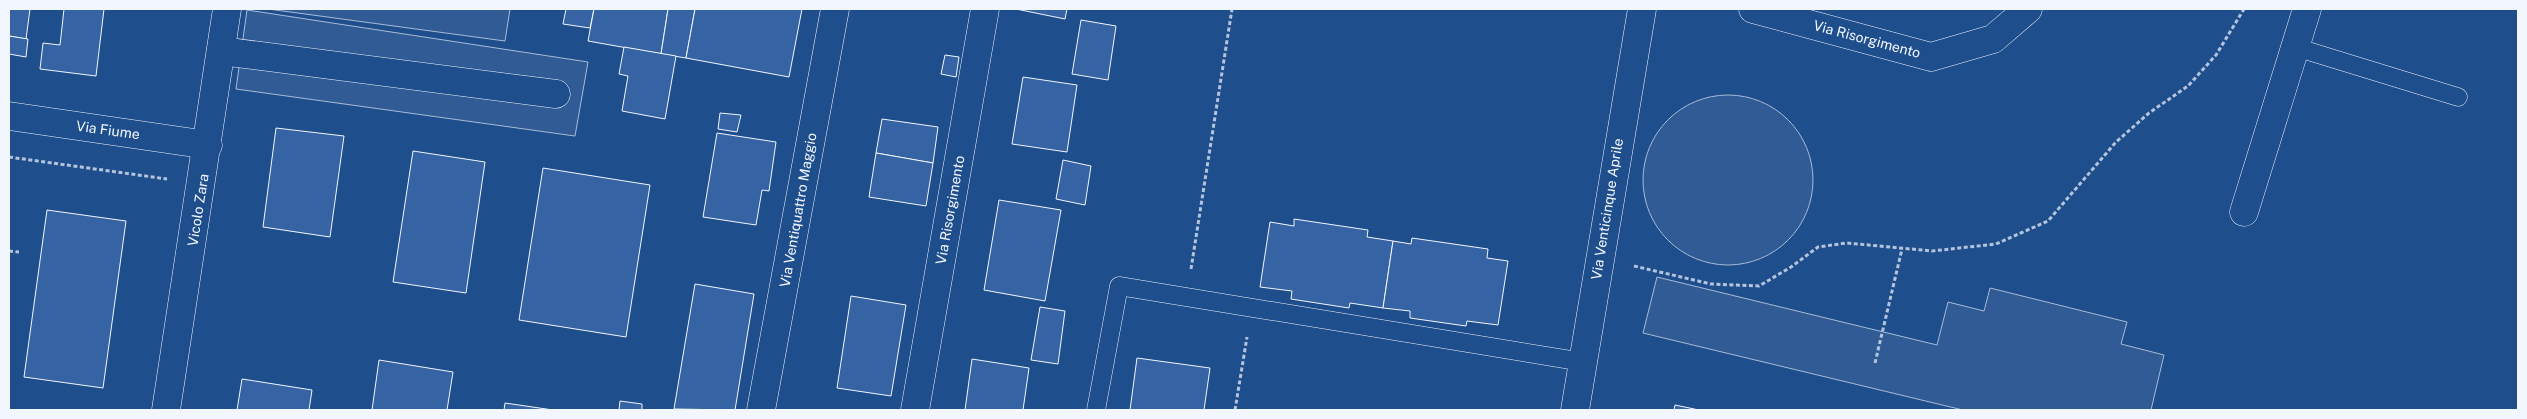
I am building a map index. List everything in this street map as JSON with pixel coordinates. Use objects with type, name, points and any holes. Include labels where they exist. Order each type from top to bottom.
[{"type":"street","name":"Vicolo Zara","points":[[166,410],[208,145],[227,9]]},
{"type":"street","name":"Via Ventiquattro Maggio","points":[[761,410],[835,9]]},
{"type":"street","name":"Via Risorgimento","points":[[915,410],[986,9]]},
{"type":"street","name":"Via Venticinque Aprile","points":[[1575,410],[1642,9]]},
{"type":"street","name":"Via Risorgimento","points":[[1753,9],[1931,57],[1993,40],[2028,9]]},
{"type":"street","points":[[2244,212],[2307,9]]},
{"type":"street","points":[[221,51],[556,94]]},
{"type":"street","name":"Via Fiume","points":[[9,116],[208,145]]},
{"type":"lane","points":[[2295,46],[2458,97]]},
{"type":"lane","points":[[1096,410],[1119,286],[1583,362]]},
{"type":"path","points":[[1190,274],[1232,9]]},
{"type":"path","points":[[1628,265],[1711,284],[1759,286],[1791,267],[1818,247],[1846,243],[1932,251],[1996,244],[2048,221],[2116,142],[2149,113],[2188,86],[2216,55],[2244,9]]},
{"type":"path","points":[[9,157],[202,184]]},
{"type":"path","points":[[1875,363],[1902,249]]},
{"type":"path","points":[[9,250],[19,252]]},
{"type":"path","points":[[1235,410],[1252,307]]},
{"type":"shaded area","points":[[268,9],[510,9],[505,41]]},
{"type":"shaded area","points":[[247,10],[588,62],[575,136],[236,89]]},
{"type":"shaded area","points":[[1736,95],[1761,101],[1782,114],[1794,126],[1810,155],[1813,180],[1812,197],[1807,213],[1794,234],[1782,246],[1753,262],[1720,265],[1695,259],[1674,246],[1662,234],[1646,205],[1643,172],[1649,147],[1662,126],[1674,114],[1703,98]]},
{"type":"shaded area","points":[[1657,277],[1937,345],[1948,302],[1984,311],[1990,288],[2127,322],[2121,344],[2164,355],[2151,410],[1963,410],[1643,333]]},
{"type":"building","points":[[9,9],[30,9],[26,39],[9,36]]},
{"type":"building","points":[[64,9],[104,9],[96,76],[40,69],[43,43],[60,45]]},
{"type":"building","points":[[566,9],[594,9],[590,28],[563,24]]},
{"type":"building","points":[[594,9],[668,9],[661,54],[588,41]]},
{"type":"building","points":[[668,9],[695,9],[686,58],[661,54]]},
{"type":"building","points":[[695,9],[802,9],[789,77],[686,58]]},
{"type":"building","points":[[1016,9],[1067,9],[1065,19]]},
{"type":"building","points":[[1081,20],[1116,26],[1108,80],[1072,74]]},
{"type":"building","points":[[9,36],[28,39],[26,57],[9,54]]},
{"type":"building","points":[[624,47],[676,56],[665,119],[622,111],[628,76],[619,74]]},
{"type":"building","points":[[945,55],[959,57],[956,77],[941,74]]},
{"type":"building","points":[[1023,77],[1077,85],[1067,152],[1012,144]]},
{"type":"building","points":[[720,113],[741,115],[737,132],[718,129]]},
{"type":"building","points":[[882,119],[938,127],[933,163],[876,153]]},
{"type":"building","points":[[276,128],[344,136],[330,237],[263,227]]},
{"type":"building","points":[[717,133],[776,142],[769,191],[762,190],[756,225],[703,217]]},
{"type":"building","points":[[413,151],[485,162],[466,293],[393,282]]},
{"type":"building","points":[[876,153],[933,163],[926,206],[869,197]]},
{"type":"building","points":[[1063,160],[1091,166],[1085,205],[1056,199]]},
{"type":"building","points":[[543,168],[650,185],[626,337],[519,320]]},
{"type":"building","points":[[999,200],[1061,210],[1045,301],[984,290]]},
{"type":"building","points":[[47,210],[126,221],[103,388],[24,377]]},
{"type":"building","points":[[1294,219],[1368,230],[1367,237],[1393,241],[1383,308],[1350,303],[1349,308],[1291,299],[1292,291],[1260,287],[1270,222],[1294,226]]},
{"type":"building","points":[[1412,238],[1488,249],[1487,258],[1508,261],[1498,325],[1467,321],[1466,326],[1410,318],[1410,311],[1383,308],[1393,241],[1411,244]]},
{"type":"building","points":[[695,284],[754,294],[735,410],[674,409]]},
{"type":"building","points":[[851,296],[906,305],[891,396],[837,388]]},
{"type":"building","points":[[1040,307],[1065,311],[1058,364],[1031,360]]},
{"type":"building","points":[[1137,358],[1210,368],[1204,410],[1130,410]]},
{"type":"building","points":[[972,359],[1029,368],[1023,410],[965,410]]},
{"type":"building","points":[[379,360],[453,372],[447,410],[372,410]]},
{"type":"building","points":[[242,379],[312,390],[309,410],[237,410]]},
{"type":"building","points":[[620,401],[642,404],[642,410],[619,410]]},
{"type":"building","points":[[505,403],[553,410],[504,410]]},
{"type":"building","points":[[1675,405],[1699,410],[1674,410]]}]
